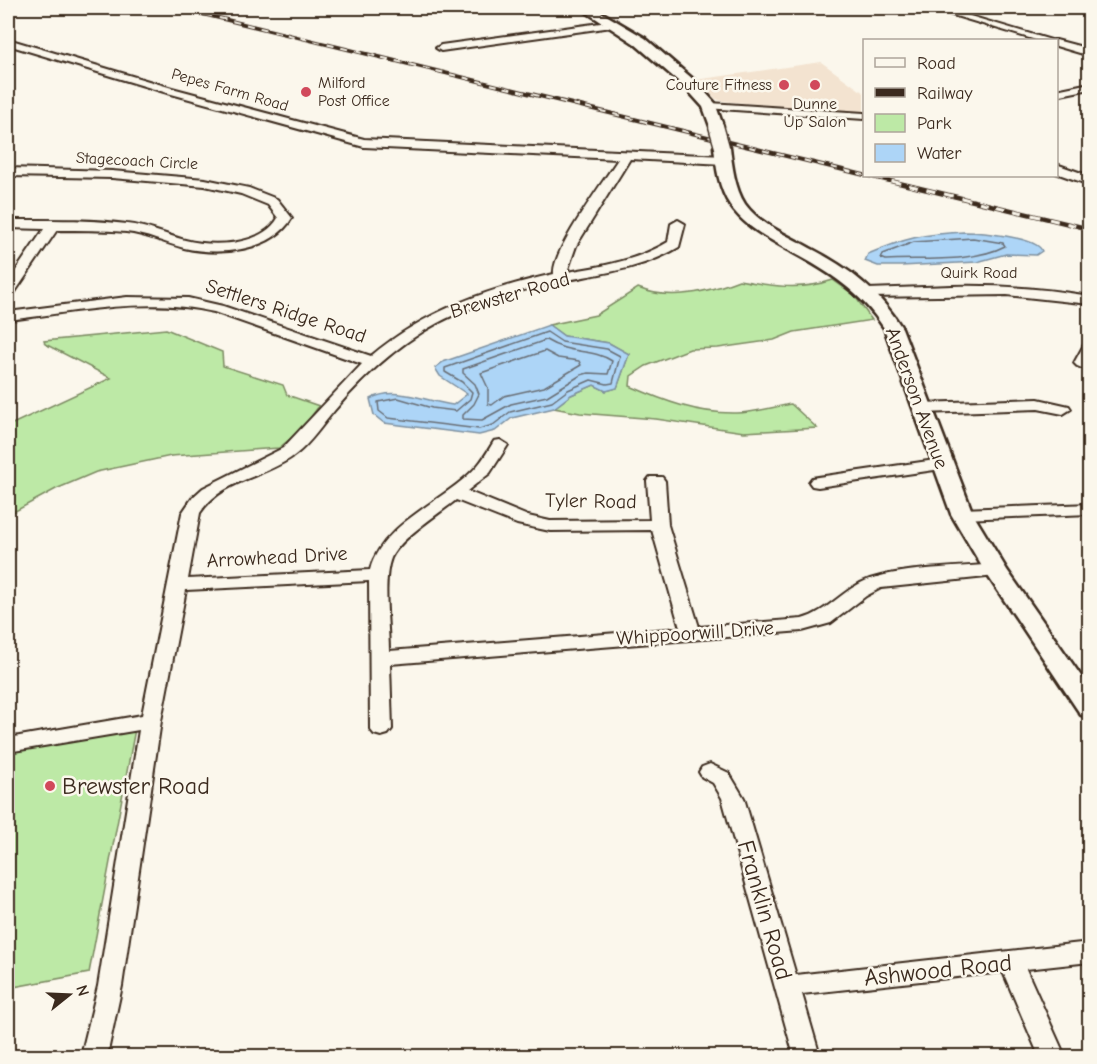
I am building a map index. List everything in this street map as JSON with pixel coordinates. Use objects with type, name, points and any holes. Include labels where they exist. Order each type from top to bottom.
[{"type":"main road","points":[[586,8],[640,41],[689,83],[710,106]]},
{"type":"main road","name":"Anderson Avenue","points":[[710,106],[734,200],[751,219],[842,273],[868,293],[883,309],[893,328],[962,514],[996,570],[1089,709]]},
{"type":"street","points":[[934,8],[1042,39]]},
{"type":"street","points":[[441,48],[615,24]]},
{"type":"street","name":"Pepes Farm Road","points":[[8,42],[95,66],[176,93],[364,143],[627,154],[723,153]]},
{"type":"street","points":[[1058,44],[1089,53]]},
{"type":"street","points":[[1058,93],[1089,86]]},
{"type":"street","points":[[710,106],[863,116]]},
{"type":"street","points":[[561,278],[560,268],[566,253],[627,154]]},
{"type":"street","points":[[1058,169],[1089,181]]},
{"type":"street","name":"Stagecoach Circle","points":[[8,172],[170,177],[207,181],[275,202],[284,211],[285,218],[282,225],[268,236],[242,244],[218,247],[191,245],[127,228],[8,225]]},
{"type":"street","name":"Brewster Road","points":[[94,1056],[110,986],[151,721],[191,513],[195,504],[212,489],[271,463],[291,450],[332,402],[373,362],[425,324],[449,311],[561,278],[634,264],[674,244],[678,224]]},
{"type":"street","points":[[8,292],[53,226]]},
{"type":"street","name":"Quirk Road","points":[[868,293],[990,289],[1040,292],[1089,300]]},
{"type":"street","name":"Settlers Ridge Road","points":[[8,316],[127,301],[188,302],[218,309],[373,362]]},
{"type":"street","points":[[1082,363],[1089,345]]},
{"type":"street","points":[[922,408],[1038,404],[1063,409]]},
{"type":"street","points":[[381,729],[378,575],[382,558],[393,542],[484,469],[500,445]]},
{"type":"street","points":[[818,482],[942,464]]},
{"type":"street","points":[[656,481],[659,525],[691,633]]},
{"type":"street","name":"Tyler Road","points":[[455,493],[522,520],[550,526],[659,525]]},
{"type":"street","points":[[962,514],[1089,509]]},
{"type":"street","name":"Whippoorwill Drive","points":[[381,658],[802,625],[825,619],[859,592],[875,584],[893,580],[996,570]]},
{"type":"street","name":"Arrowhead Drive","points":[[177,585],[378,575]]},
{"type":"street","points":[[8,746],[151,721]]},
{"type":"street","name":"Franklin Road","points":[[710,772],[721,778],[734,798],[807,1056]]},
{"type":"street","name":"Ashwood Road","points":[[787,986],[1089,952]]},
{"type":"street","points":[[1011,962],[1052,1056]]},
{"type":"shaded area","points":[[821,62],[863,92],[863,113],[722,101],[716,99],[695,80]]},
{"type":"green space","points":[[739,280],[774,286],[798,286],[833,280],[854,295],[872,320],[794,332],[774,340],[718,348],[690,349],[646,366],[631,376],[630,386],[695,409],[722,413],[743,413],[791,404],[817,428],[744,432],[656,419],[580,413],[554,408],[571,395],[594,385],[606,391],[617,388],[629,354],[609,343],[564,336],[549,325],[596,315],[638,288],[662,294],[688,293]]},
{"type":"green space","points":[[166,329],[222,352],[223,366],[283,385],[287,395],[319,406],[302,429],[279,448],[171,456],[96,472],[56,489],[8,515],[8,426],[111,378],[45,344],[44,341]]},
{"type":"green space","points":[[135,729],[89,973],[8,988],[8,751]]},
{"type":"water","points":[[964,232],[994,234],[1019,239],[1038,246],[1042,251],[1036,255],[1006,254],[977,262],[878,266],[865,261],[868,254],[893,244],[925,236]]},
{"type":"water","points":[[549,325],[564,336],[609,343],[629,354],[617,388],[606,391],[594,385],[571,395],[554,408],[512,418],[495,431],[479,435],[384,423],[374,415],[370,399],[380,395],[401,394],[453,405],[467,394],[440,376],[435,368],[443,362]]},
{"type":"railway","points":[[178,8],[863,175]]},
{"type":"railway","points":[[873,177],[881,179]]},
{"type":"railway","points":[[874,177],[1090,229]]},
{"type":"place","name":"Couture Fitness","points":[[784,85]]},
{"type":"place","name":"Dunne Up Salon","points":[[815,85]]},
{"type":"place","name":"Milford Post Office","points":[[306,92]]},
{"type":"place","name":"Brewster Road","points":[[50,786]]}]
